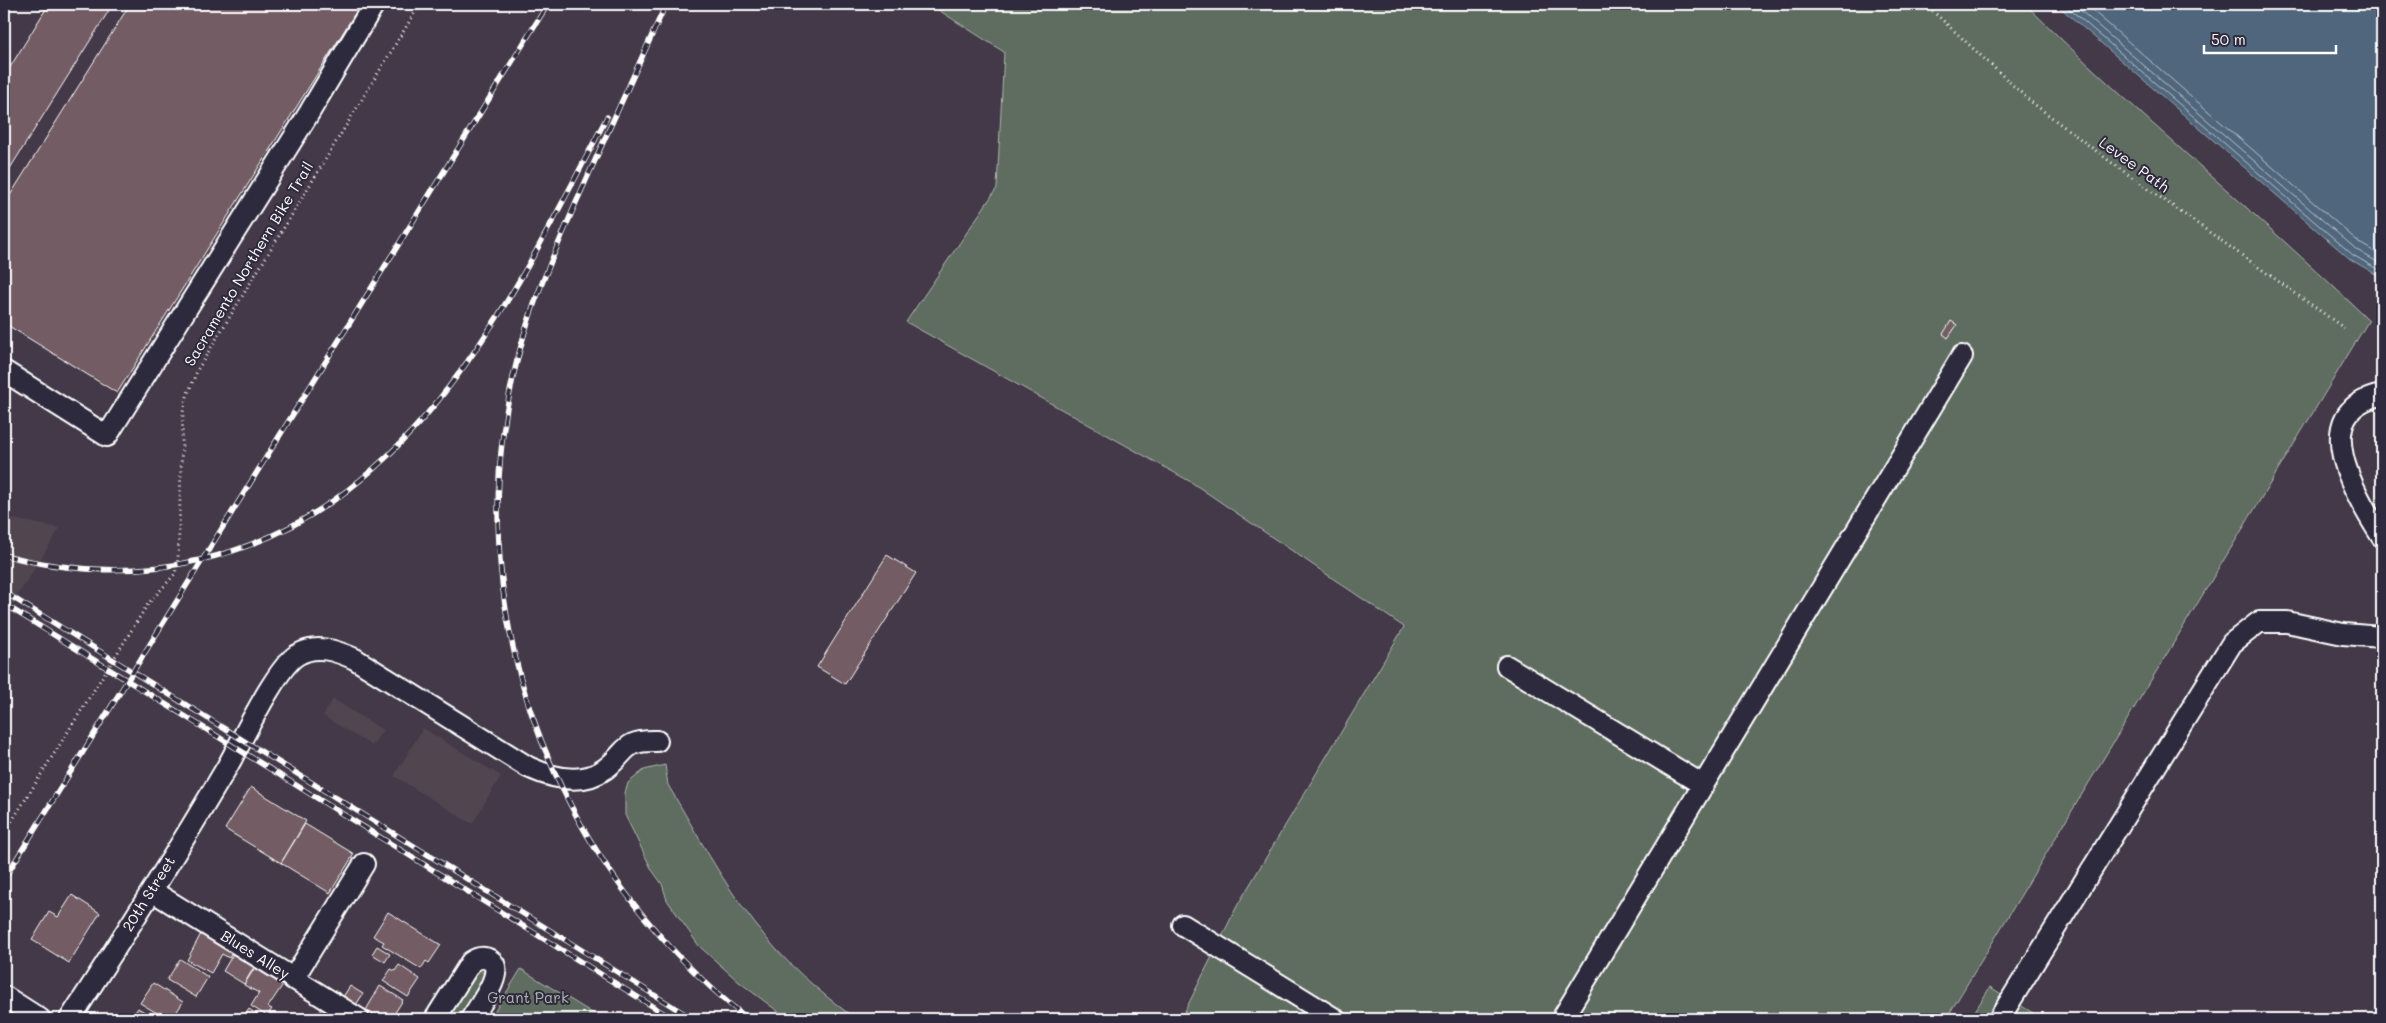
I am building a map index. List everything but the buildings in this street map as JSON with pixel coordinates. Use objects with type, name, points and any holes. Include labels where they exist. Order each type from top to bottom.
[{"type":"street","points":[[4,371],[107,436],[306,118],[374,4]]},
{"type":"street","points":[[1562,1019],[1962,356]]},
{"type":"street","points":[[2382,395],[2365,400],[2349,411],[2341,432],[2342,446],[2351,484],[2382,536]]},
{"type":"street","points":[[1999,1019],[2232,643],[2259,622],[2287,622],[2343,634],[2382,637]]},
{"type":"street","name":"20th Street","points":[[70,1019],[152,891],[226,768],[280,672],[298,654],[317,649],[339,652],[355,659],[528,766],[556,778],[582,778],[596,774],[606,768],[626,747],[642,741],[657,741]]},
{"type":"street","points":[[1507,666],[1703,786]]},
{"type":"street","points":[[293,979],[364,864]]},
{"type":"street","name":"Blues Alley","points":[[152,891],[359,1019]]},
{"type":"street","points":[[1183,925],[1335,1019]]},
{"type":"street","points":[[435,1019],[471,962],[475,959],[485,958],[494,963],[496,978],[471,1019]]},
{"type":"street","points":[[4,996],[40,1019]]},
{"type":"path","name":"Sacramento Northern Bike Trail","points":[[4,840],[21,807],[148,604],[175,574],[178,559],[183,412],[188,393],[198,369],[420,4]]},
{"type":"path","name":"Levee Path","points":[[1925,4],[2030,101],[2112,163],[2344,328]]},
{"type":"shaded area","points":[[4,513],[13,519],[60,528],[4,618]]},
{"type":"shaded area","points":[[333,699],[383,730],[372,746],[323,716]]},
{"type":"shaded area","points":[[423,728],[501,776],[472,824],[394,776]]},
{"type":"green space","points":[[929,4],[2025,4],[2109,84],[2369,320],[1946,1019],[1181,1019],[1237,906],[1404,627],[1191,482],[906,322],[997,188],[1004,52]]},
{"type":"green space","points":[[665,765],[668,785],[744,909],[790,964],[856,1019],[788,1019],[739,982],[699,946],[667,900],[662,884],[652,870],[625,815],[625,793],[628,783],[644,770]]},
{"type":"green space","name":"Grant Park","points":[[521,969],[602,1019],[490,1019]]},
{"type":"green space","points":[[480,970],[485,974],[485,980],[461,1019],[446,1019],[476,972]]},
{"type":"green space","points":[[1990,987],[2043,1019],[1970,1019]]},
{"type":"water","points":[[2056,4],[2382,4],[2382,278],[2350,259]]},
{"type":"railway","points":[[4,879],[548,4]]},
{"type":"railway","points":[[666,4],[575,205],[527,324],[503,437],[498,531],[508,624],[532,715],[568,801],[617,881],[677,954],[748,1019]]},
{"type":"railway","points":[[4,555],[52,565],[102,570],[176,565],[200,560],[275,534],[341,495],[398,445],[449,387],[494,322],[534,254],[607,117]]},
{"type":"railway","points":[[4,592],[693,1019]]},
{"type":"railway","points":[[4,604],[673,1019]]}]
